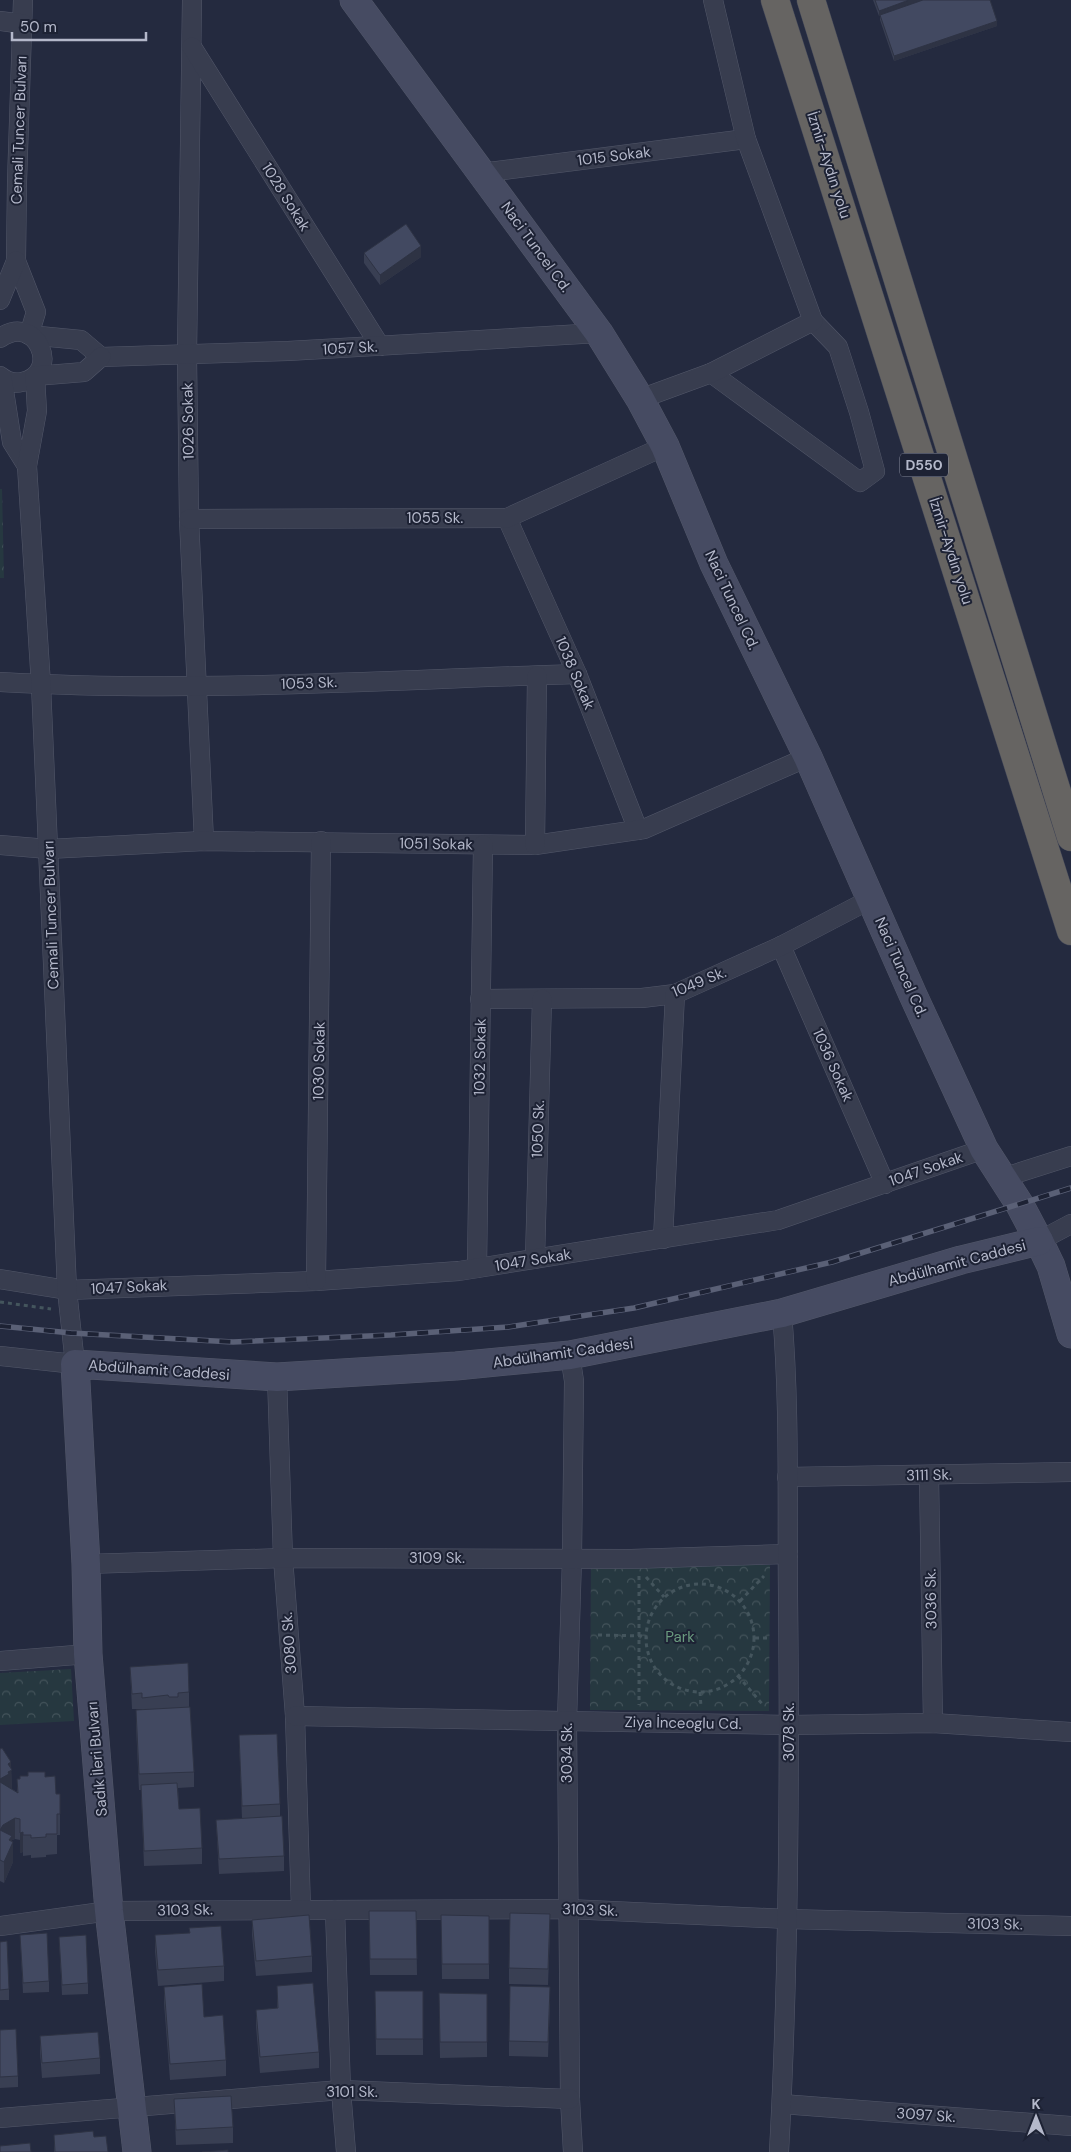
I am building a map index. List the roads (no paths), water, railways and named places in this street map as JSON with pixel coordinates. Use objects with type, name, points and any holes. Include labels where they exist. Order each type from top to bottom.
[{"type":"highway","name":"İzmir-Aydın yolu","points":[[775,0],[1071,931]]},
{"type":"highway","name":"İzmir-Aydın yolu","points":[[811,0],[1071,837]]},
{"type":"main road","name":"Naci Tuncel Cd.","points":[[354,0],[598,333],[640,398],[665,446],[714,564],[808,757],[913,995],[984,1149],[1039,1241],[1050,1266],[1071,1334]]},
{"type":"main road","name":"Abdülhamit Caddesi","points":[[75,1364],[276,1377],[456,1366],[570,1355],[782,1313],[952,1263],[1039,1241]]},
{"type":"main road","name":"Sadık İleri Bulvarı","points":[[75,1364],[86,1564],[88,1654],[110,1911],[134,2106],[137,2152]]},
{"type":"street","name":"Cemali Tuncer Bulvarı","points":[[16,261],[8,181],[23,24],[23,0]]},
{"type":"street","name":"1026 Sokak","points":[[192,0],[187,355],[189,519],[204,841]]},
{"type":"street","points":[[711,373],[860,482],[875,471],[859,412],[838,347],[813,321],[746,139],[713,0]]},
{"type":"street","points":[[0,21],[23,24]]},
{"type":"street","name":"1028 Sokak","points":[[192,47],[380,346]]},
{"type":"street","name":"1015 Sokak","points":[[482,173],[746,139]]},
{"type":"street","points":[[0,300],[16,261]]},
{"type":"street","points":[[16,261],[36,312],[29,335]]},
{"type":"street","points":[[640,398],[711,373],[813,321]]},
{"type":"street","points":[[0,338],[14,332],[81,340],[101,357],[84,372],[35,376],[18,383],[10,382],[1,377]]},
{"type":"street","name":"1057 Sk.","points":[[101,357],[380,346],[598,333]]},
{"type":"street","points":[[27,466],[37,411],[35,376],[40,370],[43,354],[36,340],[29,335]]},
{"type":"street","points":[[1,377],[12,442],[27,466]]},
{"type":"street","name":"1055 Sk.","points":[[189,519],[507,518],[665,446]]},
{"type":"street","name":"Cemali Tuncer Bulvarı","points":[[27,466],[42,685],[67,1290],[75,1364]]},
{"type":"street","name":"1038 Sokak","points":[[507,518],[577,674],[638,830]]},
{"type":"street","name":"1053 Sk.","points":[[0,682],[42,685],[197,686],[577,674]]},
{"type":"street","points":[[535,845],[537,676]]},
{"type":"street","name":"1051 Sokak","points":[[0,845],[48,849],[204,841],[321,841],[535,845],[638,830],[808,757]]},
{"type":"street","name":"1030 Sokak","points":[[316,1281],[321,841]]},
{"type":"street","name":"1032 Sokak","points":[[477,1268],[483,845]]},
{"type":"street","name":"1049 Sk.","points":[[480,999],[642,998],[675,994],[781,946],[871,899]]},
{"type":"street","name":"1036 Sokak","points":[[781,946],[885,1184]]},
{"type":"street","points":[[663,1239],[675,994]]},
{"type":"street","name":"1050 Sk.","points":[[535,1259],[542,998]]},
{"type":"street","name":"1047 Sokak","points":[[0,1280],[67,1290],[316,1281],[477,1268],[778,1220],[984,1149]]},
{"type":"street","points":[[1002,1178],[1071,1156]]},
{"type":"street","points":[[1039,1241],[1071,1224]]},
{"type":"street","name":"3078 Sk.","points":[[779,2152],[787,1919],[790,1725],[787,1477],[782,1313]]},
{"type":"street","name":"3034 Sk.","points":[[570,1355],[574,1381],[572,1558],[567,1721],[570,2099],[573,2152]]},
{"type":"street","points":[[0,1356],[75,1364]]},
{"type":"street","name":"3080 Sk.","points":[[276,1377],[283,1558],[295,1716],[301,1909]]},
{"type":"street","name":"3111 Sk.","points":[[787,1477],[1071,1472]]},
{"type":"street","name":"3036 Sk.","points":[[930,1475],[933,1723]]},
{"type":"street","name":"3109 Sk.","points":[[86,1564],[283,1558],[631,1559],[788,1554]]},
{"type":"street","points":[[0,1661],[88,1654]]},
{"type":"street","name":"Ziya İnceoglu Cd.","points":[[295,1716],[790,1725],[933,1723],[1071,1732]]},
{"type":"street","name":"3103 Sk.","points":[[0,1926],[110,1911],[301,1909],[568,1909],[787,1919],[1071,1926]]},
{"type":"street","points":[[335,1910],[341,2090],[346,2152]]},
{"type":"street","name":"3101 Sk.","points":[[0,2118],[341,2090],[570,2099]]},
{"type":"street","name":"3097 Sk.","points":[[782,2104],[1071,2126]]},
{"type":"railway","points":[[0,1326],[71,1333],[233,1342],[391,1335],[508,1327],[634,1308],[832,1262],[1071,1188]]},
{"type":"park label","name":"Park","points":[[680,1637]]}]
